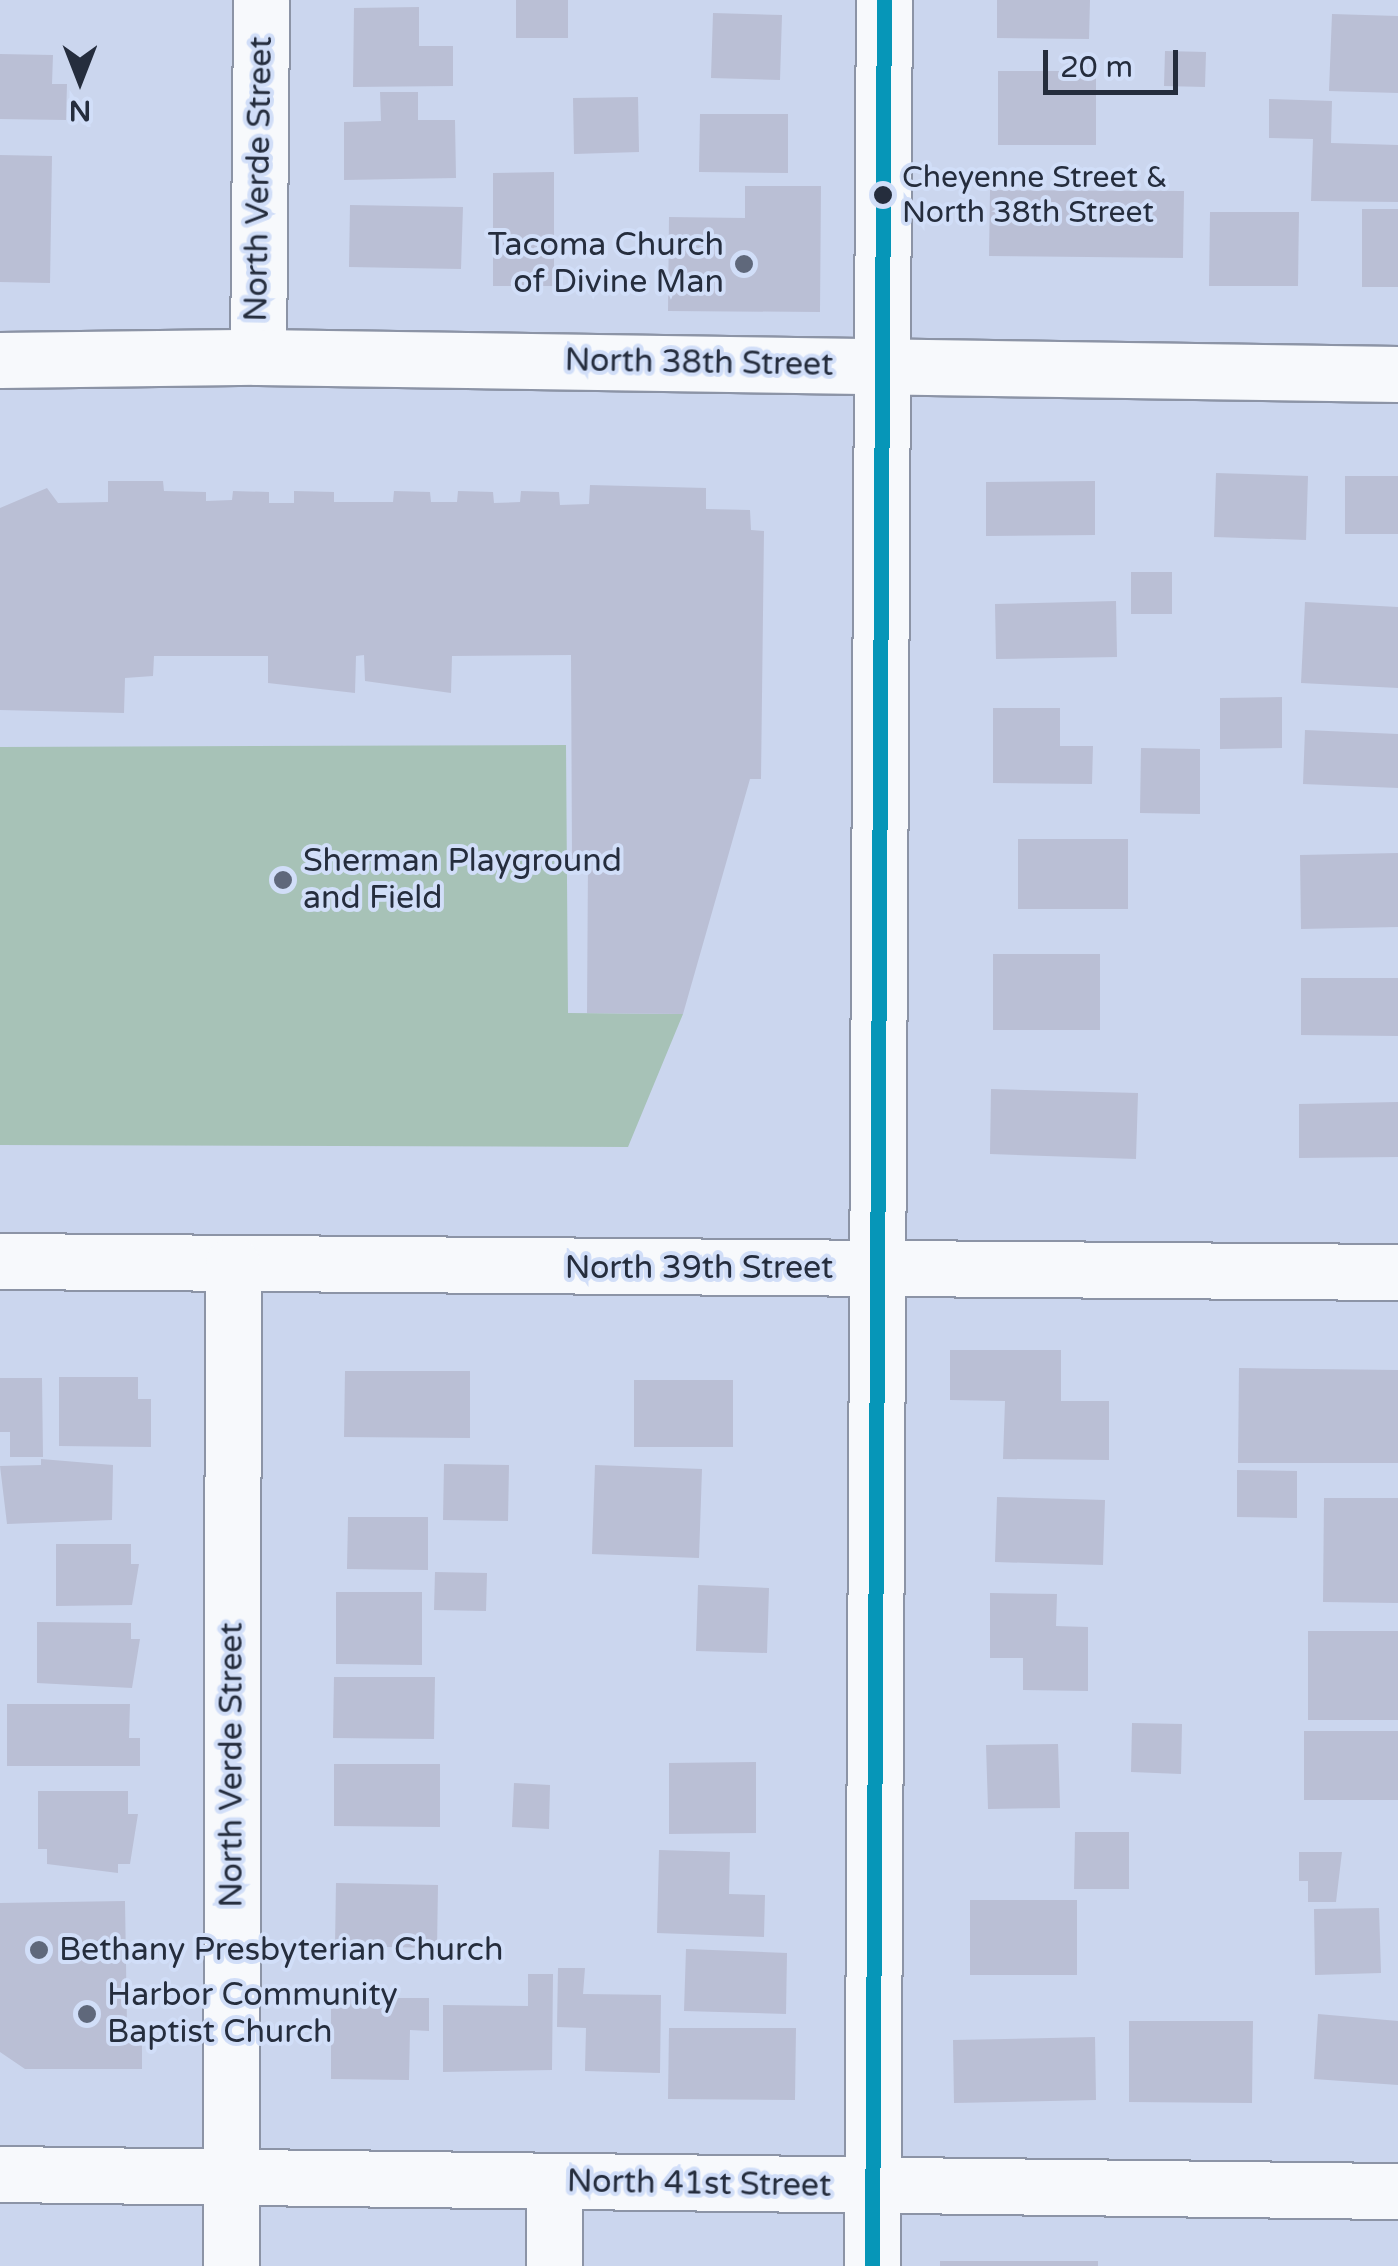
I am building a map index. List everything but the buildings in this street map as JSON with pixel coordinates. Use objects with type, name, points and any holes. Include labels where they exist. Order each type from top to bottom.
[{"type":"street","name":"North Verde Street","points":[[258,357],[261,0]]},
{"type":"street","points":[[872,2266],[884,0]]},
{"type":"street","name":"North 38th Street","points":[[0,360],[258,357],[1398,374]]},
{"type":"street","name":"North 39th Street","points":[[0,1261],[1398,1272]]},
{"type":"street","name":"North Verde Street","points":[[231,2266],[233,1265]]},
{"type":"street","name":"North 41st Street","points":[[0,2174],[1398,2191]]},
{"type":"street","points":[[554,2182],[554,2266]]},
{"type":"green space","name":"Sherman Playground and Field","points":[[566,745],[568,1013],[683,1014],[628,1147],[0,1145],[0,747]]},
{"type":"transit line","points":[[872,2266],[884,0]]},
{"type":"place","name":"Cheyenne Street & North 38th Street","points":[[883,195]]},
{"type":"place","name":"Tacoma Church of Divine Man","points":[[744,264]]},
{"type":"place","name":"Sherman Playground and Field","points":[[283,880]]},
{"type":"place","name":"Bethany Presbyterian Church","points":[[39,1950]]},
{"type":"place","name":"Harbor Community Baptist Church","points":[[87,2014]]}]
